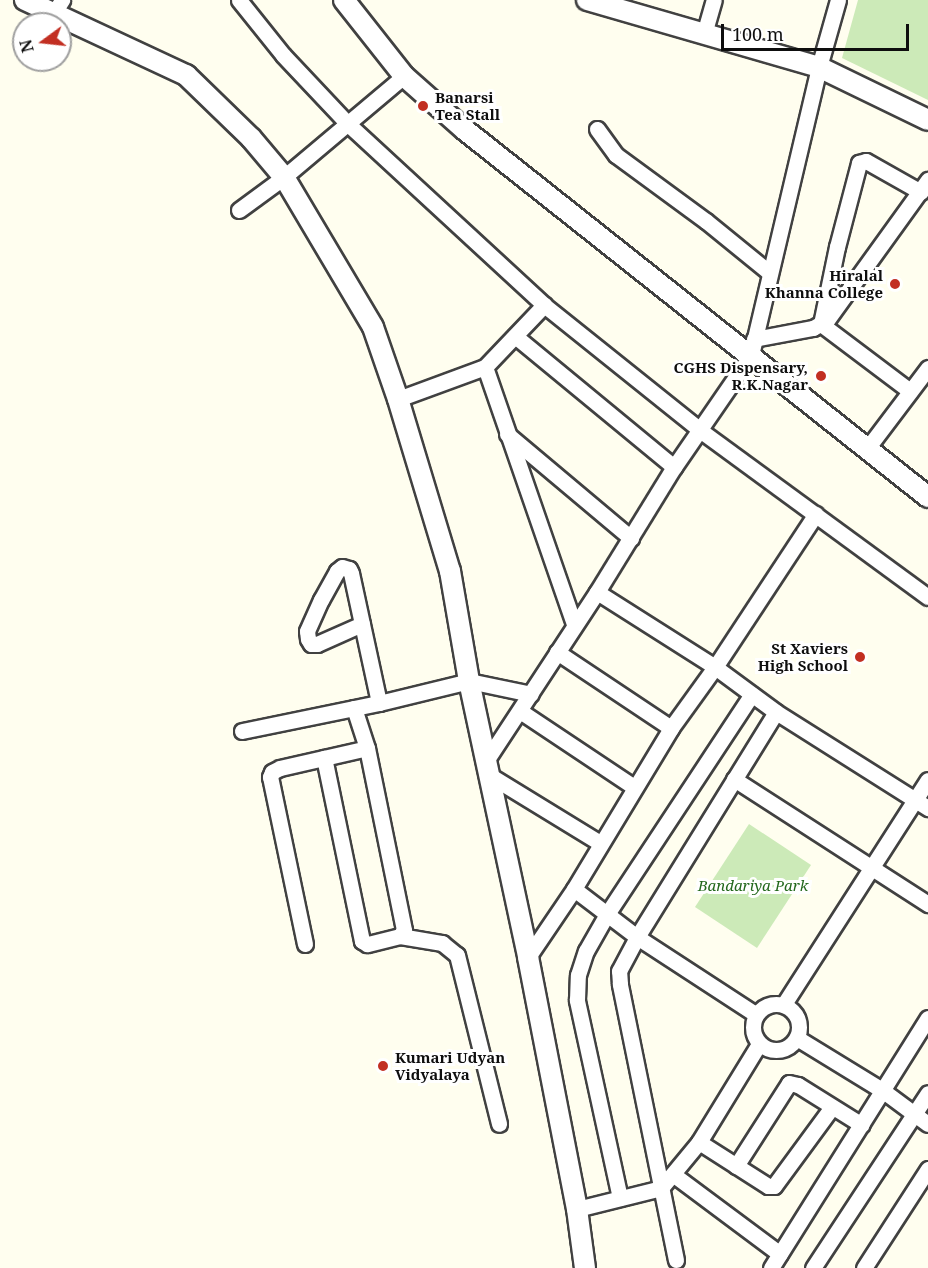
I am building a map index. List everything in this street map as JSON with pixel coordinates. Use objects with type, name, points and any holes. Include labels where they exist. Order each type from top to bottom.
[{"type":"street","points":[[25,0],[57,7],[186,75],[251,138],[284,177],[373,327],[398,399],[450,572],[469,681],[528,957],[577,1209],[585,1268]]},
{"type":"street","points":[[239,0],[283,55],[348,124],[544,305],[701,431],[928,597]]},
{"type":"street","points":[[344,0],[404,75],[465,130],[752,347],[866,450],[928,497]]},
{"type":"street","points":[[704,34],[714,0]]},
{"type":"street","points":[[488,768],[574,624],[597,592],[674,467],[701,431],[752,347],[819,67],[838,0]]},
{"type":"street","points":[[594,1],[819,67],[928,120]]},
{"type":"street","points":[[239,210],[284,177],[404,75]]},
{"type":"street","points":[[597,129],[616,155],[715,228],[770,273]]},
{"type":"street","points":[[752,347],[821,324],[833,313],[924,186],[866,161],[859,164],[837,247],[821,324]]},
{"type":"street","points":[[398,399],[485,368],[544,305]]},
{"type":"street","points":[[821,324],[910,391]]},
{"type":"street","points":[[515,336],[674,467]]},
{"type":"street","points":[[485,368],[574,624]]},
{"type":"street","points":[[866,450],[928,368]]},
{"type":"street","points":[[507,434],[631,537]]},
{"type":"street","points":[[528,957],[574,890],[600,843],[671,728],[715,667],[816,514]]},
{"type":"street","points":[[362,624],[317,644],[311,644],[308,639],[307,631],[321,600],[342,567],[349,569],[351,573],[362,624],[379,703]]},
{"type":"street","points":[[597,592],[715,667],[776,712],[922,803]]},
{"type":"street","points":[[557,652],[671,728]]},
{"type":"street","points":[[242,731],[379,703],[469,681],[531,694]]},
{"type":"street","points":[[620,1198],[577,1000],[581,963],[607,914],[752,694]]},
{"type":"street","points":[[354,708],[367,748],[403,921],[404,930],[400,936]]},
{"type":"street","points":[[520,711],[634,787]]},
{"type":"street","points":[[676,1260],[619,971],[637,937],[776,712]]},
{"type":"street","points":[[305,944],[270,777],[275,769],[367,748]]},
{"type":"street","points":[[324,758],[358,934],[367,944],[400,936],[442,943],[457,955],[499,1124]]},
{"type":"street","points":[[488,768],[600,843]]},
{"type":"street","points":[[734,779],[928,904]]},
{"type":"street","points":[[784,1004],[872,869],[922,803],[928,780]]},
{"type":"street","points":[[574,890],[637,937],[755,1014]]},
{"type":"street","points":[[767,1004],[784,1004],[795,1012],[800,1025],[796,1038],[789,1047],[768,1050],[759,1044],[753,1035],[755,1014],[767,1004]]},
{"type":"street","points":[[771,1268],[928,1018]]},
{"type":"street","points":[[796,1038],[882,1090],[928,1124]]},
{"type":"street","points":[[577,1209],[661,1188],[699,1142],[759,1044]]},
{"type":"street","points":[[736,1166],[789,1083],[798,1085],[862,1125]]},
{"type":"street","points":[[813,1268],[928,1093]]},
{"type":"street","points":[[699,1142],[768,1186],[776,1185],[832,1107]]},
{"type":"street","points":[[864,1268],[928,1169]]},
{"type":"street","points":[[674,1174],[780,1254]]},
{"type":"green space","points":[[858,0],[928,0],[928,100],[842,58]]},
{"type":"green space","name":"Bandariya Park","points":[[749,824],[811,865],[757,948],[695,907]]},
{"type":"place","name":"Banarsi Tea Stall","points":[[423,106]]},
{"type":"place","name":"Hiralal Khanna College","points":[[895,284]]},
{"type":"place","name":"CGHS Dispensary, R.K.Nagar","points":[[821,376]]},
{"type":"place","name":"St Xaviers High School","points":[[860,657]]},
{"type":"place","name":"Kumari Udyan Vidyalaya","points":[[383,1066]]}]
